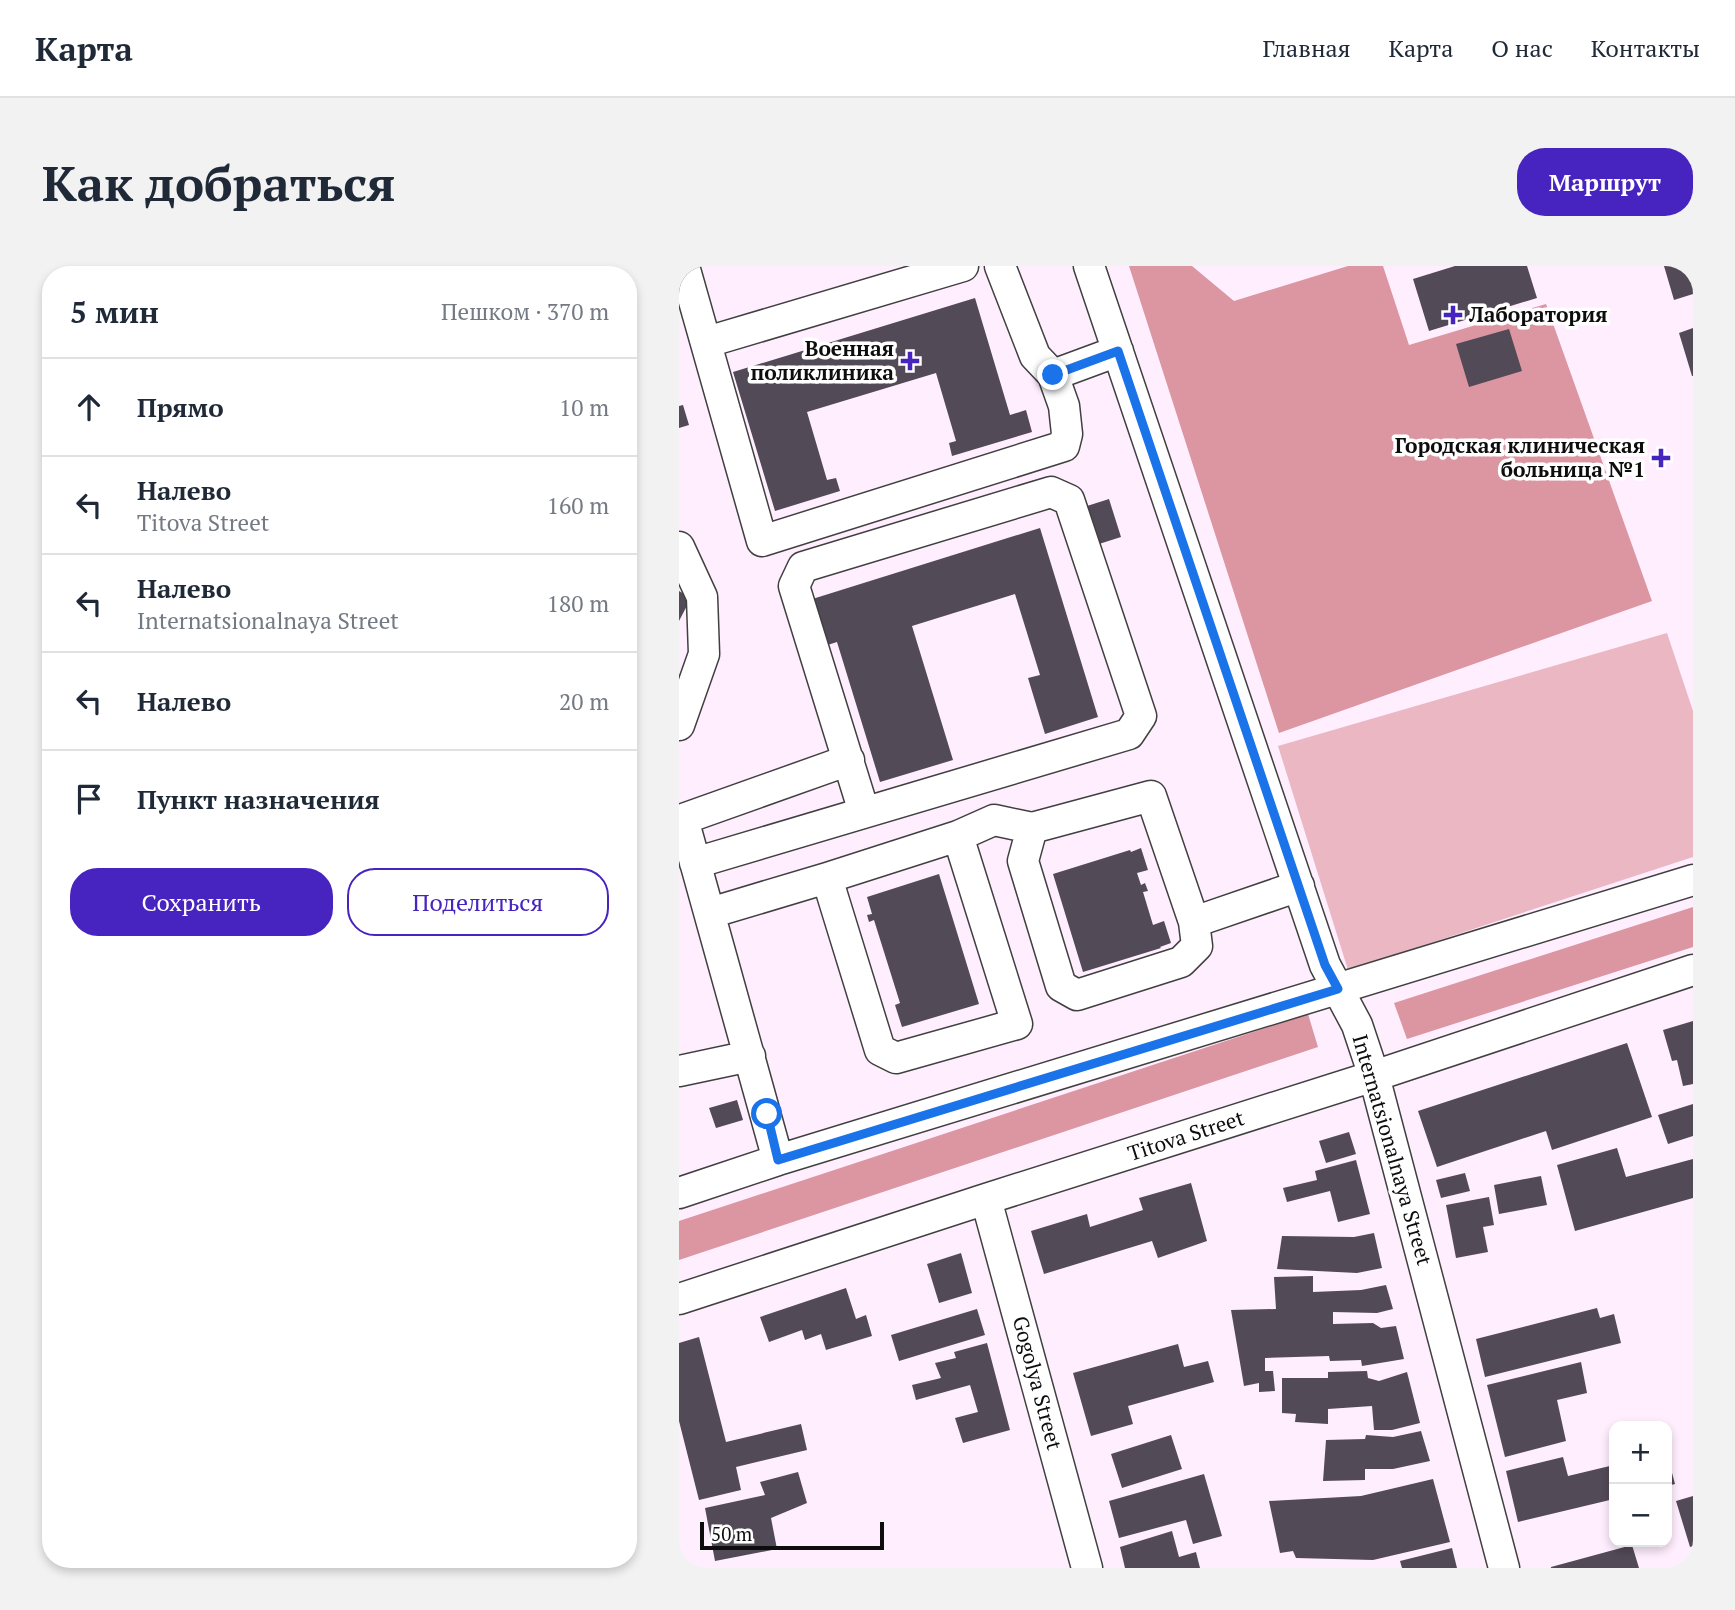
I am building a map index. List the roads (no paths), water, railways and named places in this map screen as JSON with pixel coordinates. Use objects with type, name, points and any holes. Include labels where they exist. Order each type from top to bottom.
[{"type":"street","points":[[684,266],[762,541],[1064,446],[1067,434],[1064,405],[1053,375],[1035,356],[1000,266]]},
{"type":"street","points":[[707,342],[963,266]]},
{"type":"street","name":"Internatsionalnaya Street","points":[[1089,266],[1325,965],[1357,1025],[1374,1076],[1504,1568]]},
{"type":"street","points":[[1053,375],[1118,351]]},
{"type":"street","points":[[695,863],[1129,734],[1141,716],[1069,500],[1051,492],[1019,500],[803,567],[794,586],[865,812]]},
{"type":"street","points":[[679,547],[702,597],[704,654],[679,725]]},
{"type":"street","points":[[778,1160],[683,819],[849,760]]},
{"type":"street","points":[[710,913],[958,836],[994,820],[1032,828],[1151,796],[1194,922],[1197,946],[1181,962],[1077,995],[1061,986],[1023,861],[1032,828]]},
{"type":"street","points":[[827,878],[880,1050],[896,1058],[1017,1024],[958,836]]},
{"type":"street","points":[[679,1193],[778,1160],[1693,880]]},
{"type":"street","points":[[1194,922],[1299,886]]},
{"type":"street","name":"Titova Street","points":[[679,1299],[1374,1076],[1693,970]]},
{"type":"street","points":[[679,1071],[750,1056]]},
{"type":"street","name":"Gogolya Street","points":[[986,1199],[1087,1568]]},
{"type":"place","name":"Лаборатория","points":[[1453,315]]},
{"type":"place","name":"Военная поликлиника","points":[[910,361]]},
{"type":"place","name":"Городская клиническая больница №1","points":[[1661,458]]}]
